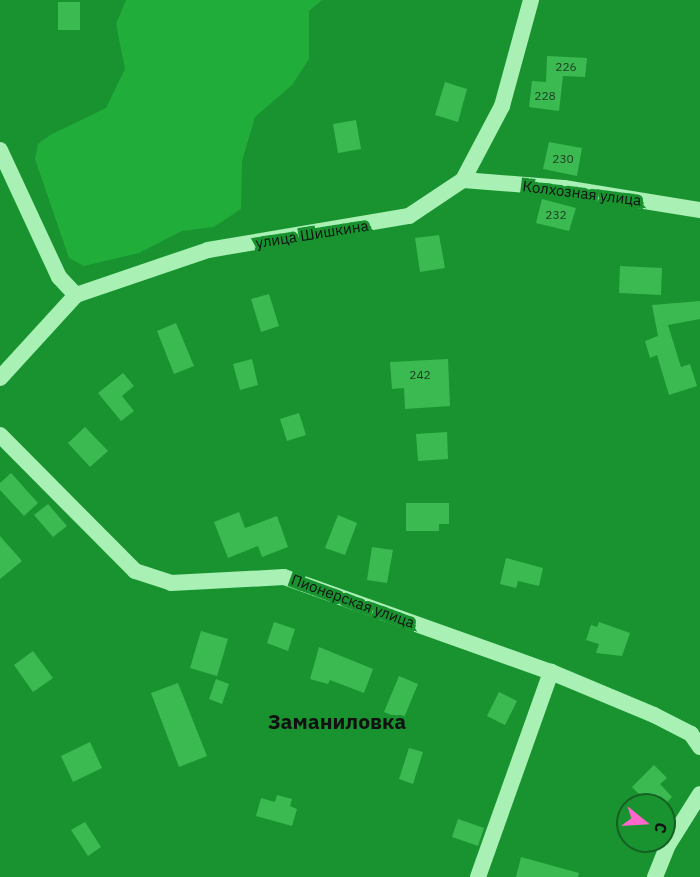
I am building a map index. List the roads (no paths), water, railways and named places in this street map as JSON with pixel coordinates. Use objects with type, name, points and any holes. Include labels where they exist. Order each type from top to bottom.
[{"type":"street","name":"улица Шишкина","points":[[0,378],[76,295],[208,250],[410,216],[463,180],[502,106],[531,0]]},
{"type":"street","points":[[0,150],[59,278],[76,295]]},
{"type":"street","name":"Колхозная улица","points":[[463,180],[564,188],[700,210]]},
{"type":"street","name":"Пионерская улица","points":[[0,435],[135,571],[171,583],[284,577],[551,672],[691,734],[700,747]]},
{"type":"street","points":[[478,877],[551,672]]},
{"type":"street","points":[[655,877],[668,845],[700,794]]},
{"type":"district","name":"Заманиловка","points":[[337,721]]}]
